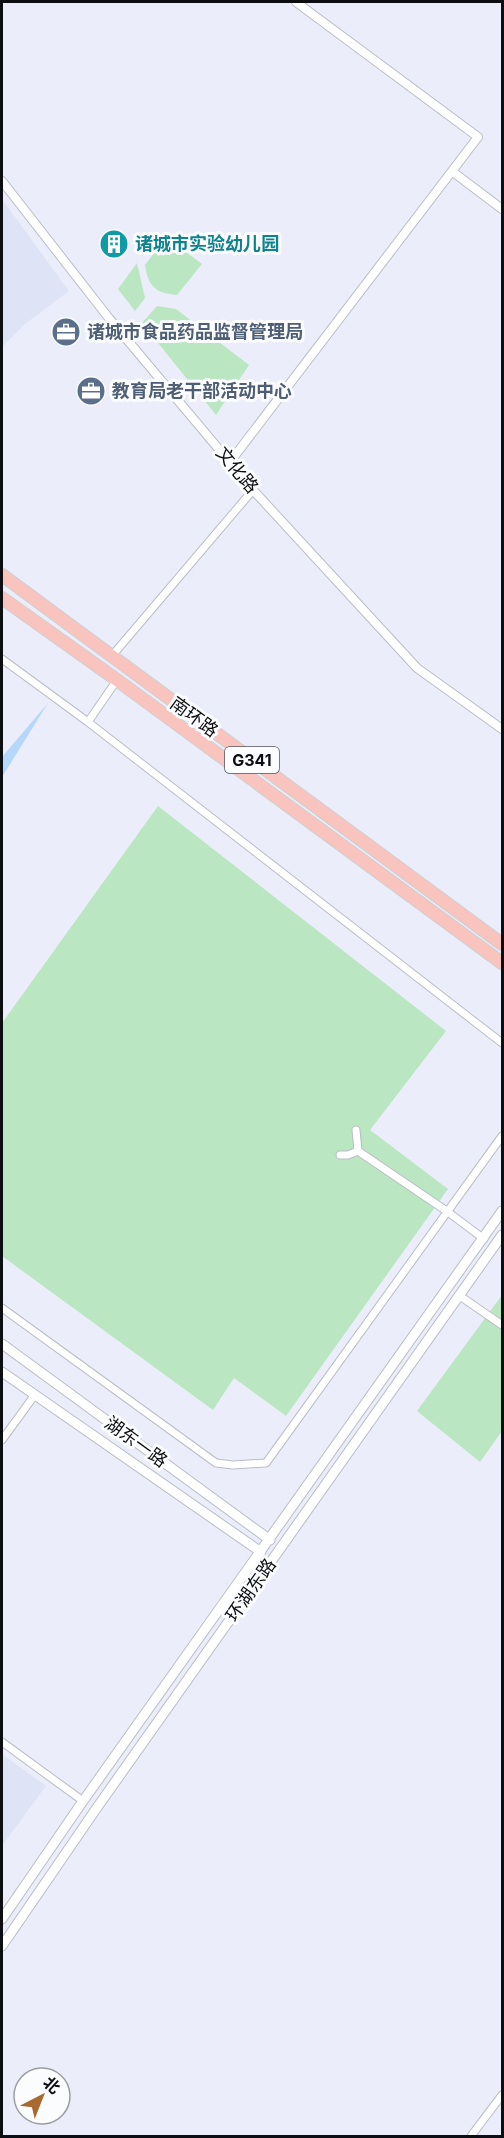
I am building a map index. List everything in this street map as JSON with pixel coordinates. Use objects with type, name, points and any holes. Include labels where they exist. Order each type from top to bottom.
[{"type":"highway","name":"南环路","points":[[2,575],[502,944]]},
{"type":"highway","name":"南环路","points":[[2,598],[502,963]]},
{"type":"main road","name":"环湖东路","points":[[2,1919],[83,1801],[502,1211]]},
{"type":"main road","name":"环湖东路","points":[[2,1946],[502,1234]]},
{"type":"main road","name":"湖东一路","points":[[2,1344],[270,1540]]},
{"type":"main road","name":"湖东一路","points":[[2,1372],[261,1552]]},
{"type":"street","points":[[230,462],[478,137],[296,2]]},
{"type":"street","points":[[453,172],[502,208]]},
{"type":"street","name":"文化路","points":[[2,181],[108,317],[253,490],[417,668],[502,729]]},
{"type":"street","points":[[111,657],[253,490]]},
{"type":"street","points":[[2,659],[88,722],[502,1042]]},
{"type":"street","points":[[88,722],[117,680]]},
{"type":"street","points":[[356,1130],[358,1151]]},
{"type":"street","points":[[2,1308],[216,1463],[233,1465],[266,1463],[502,1136]]},
{"type":"street","points":[[340,1155],[358,1151]]},
{"type":"street","points":[[358,1151],[484,1239]]},
{"type":"street","points":[[460,1296],[502,1325]]},
{"type":"street","points":[[2,1440],[34,1396]]},
{"type":"street","points":[[2,1742],[83,1801]]},
{"type":"street","points":[[471,2136],[502,2095]]},
{"type":"shaded area","points":[[2,199],[69,291],[25,324],[2,347]]},
{"type":"shaded area","points":[[2,1754],[46,1786],[2,1846]]},
{"type":"green space","points":[[166,237],[202,264],[177,295],[158,290],[151,283],[146,272],[145,265]]},
{"type":"green space","points":[[137,263],[145,298],[135,311],[118,289]]},
{"type":"green space","points":[[157,306],[176,309],[249,365],[216,415],[142,323]]},
{"type":"green space","points":[[158,806],[446,1031],[370,1130],[448,1189],[286,1416],[234,1378],[213,1410],[2,1256],[2,1023]]},
{"type":"green space","points":[[502,1295],[502,1431],[480,1462],[417,1411]]},
{"type":"water","points":[[48,703],[2,777],[2,757]]},
{"type":"place","name":"诸城市实验幼儿园","points":[[114,244]]},
{"type":"place","name":"诸城市食品药品监督管理局","points":[[66,332]]},
{"type":"place","name":"教育局老干部活动中心","points":[[91,391]]}]
